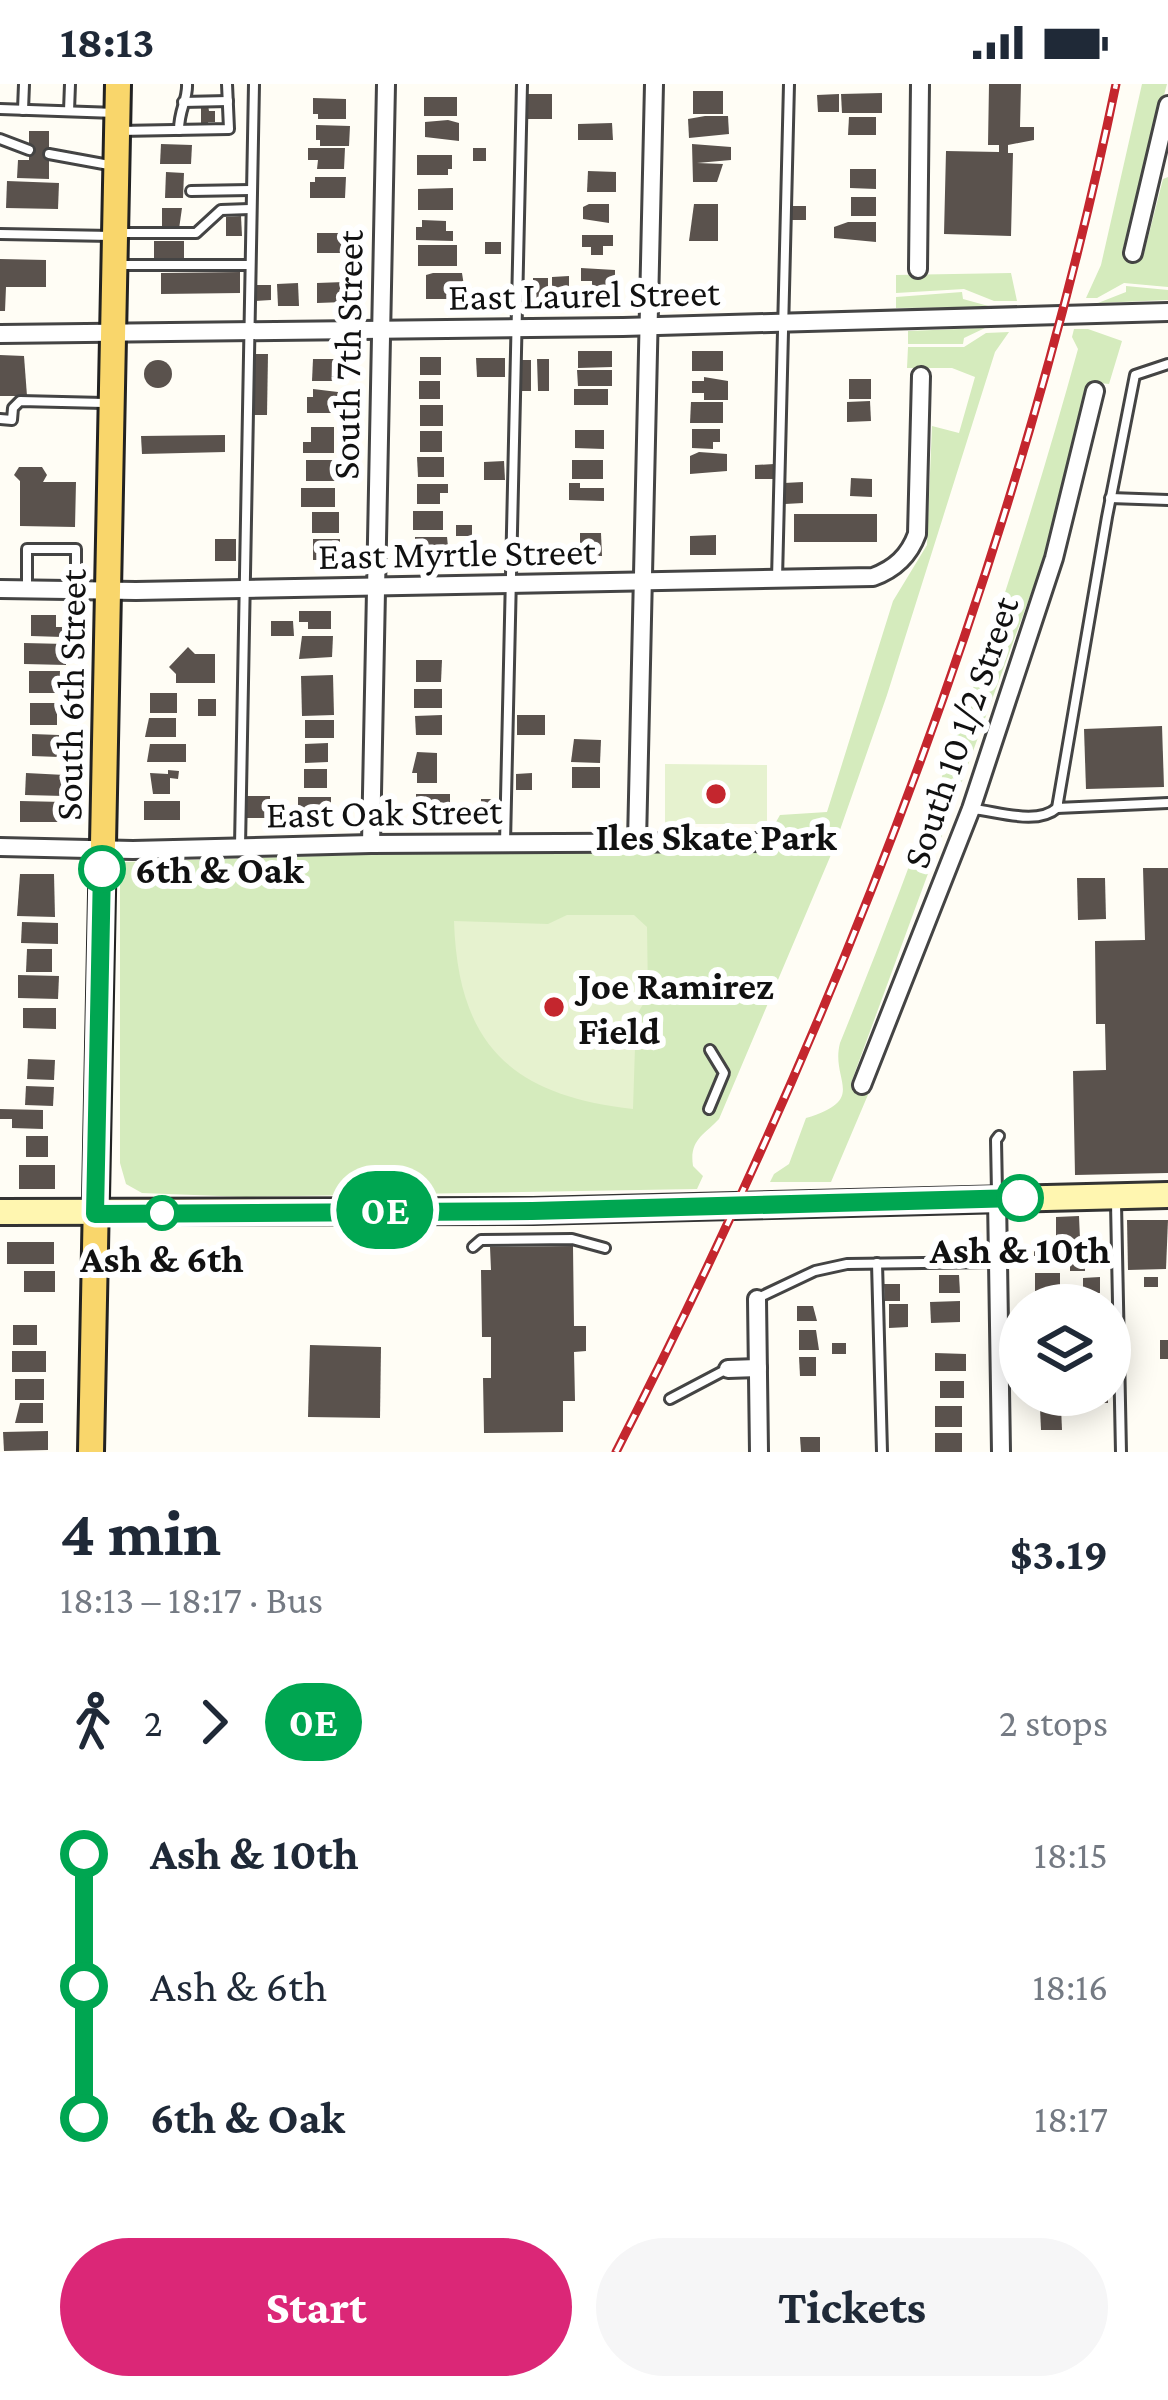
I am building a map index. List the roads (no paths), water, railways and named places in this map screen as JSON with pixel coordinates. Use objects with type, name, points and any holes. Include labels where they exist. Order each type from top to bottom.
[{"type":"main road","name":"South 6th Street","points":[[91,1452],[118,84]]},
{"type":"street","name":"South 7th Street","points":[[371,844],[386,84]]},
{"type":"street","points":[[637,842],[654,84]]},
{"type":"street","points":[[918,269],[920,84]]},
{"type":"street","points":[[1133,253],[1168,105]]},
{"type":"street","name":"East Laurel Street","points":[[0,334],[648,327],[1168,312]]},
{"type":"street","name":"East Myrtle Street","points":[[0,589],[244,590],[873,577],[908,554],[917,534],[920,376]]},
{"type":"street","name":"South 10 1/2 Street","points":[[862,1085],[971,809],[1054,558],[1095,392]]},
{"type":"street","name":"East Oak Street","points":[[0,848],[769,842]]},
{"type":"street","points":[[0,1212],[554,1210],[1168,1195]]},
{"type":"street","points":[[997,1198],[1001,1452]]},
{"type":"street","points":[[757,1299],[759,1452]]},
{"type":"street","points":[[728,1369],[758,1368]]},
{"type":"lane","points":[[23,110],[24,84]]},
{"type":"lane","points":[[69,111],[70,84]]},
{"type":"lane","points":[[179,130],[179,107],[188,96],[187,84]]},
{"type":"lane","points":[[0,109],[69,111],[179,130],[229,129],[227,84]]},
{"type":"lane","points":[[240,848],[254,84]]},
{"type":"lane","points":[[506,843],[522,84]]},
{"type":"lane","points":[[777,581],[789,84]]},
{"type":"lane","points":[[183,102],[228,101]]},
{"type":"lane","points":[[0,139],[29,150]]},
{"type":"lane","points":[[49,154],[117,167]]},
{"type":"lane","points":[[191,190],[250,190]]},
{"type":"lane","points":[[0,234],[196,233],[221,210],[250,209]]},
{"type":"lane","points":[[115,265],[249,265]]},
{"type":"lane","points":[[971,809],[1036,817],[1048,816],[1057,808],[1136,375],[1168,364]]},
{"type":"lane","points":[[0,419],[12,420],[13,408],[20,401],[112,404]]},
{"type":"lane","points":[[1111,498],[1168,500]]},
{"type":"lane","points":[[27,590],[27,548],[76,548],[76,590]]},
{"type":"lane","points":[[1057,808],[1168,803]]},
{"type":"lane","points":[[710,1050],[724,1073],[710,1109]]},
{"type":"lane","points":[[997,1198],[999,1136]]},
{"type":"lane","points":[[1116,1196],[1120,1452]]},
{"type":"lane","points":[[473,1247],[481,1240],[572,1239],[605,1248]]},
{"type":"lane","points":[[757,1299],[815,1271],[877,1263],[998,1262]]},
{"type":"lane","points":[[877,1263],[882,1452]]},
{"type":"lane","points":[[670,1399],[728,1369]]},
{"type":"railway","points":[[616,1452],[773,1123],[912,785],[973,613],[1027,438],[1075,262],[1116,84]]},
{"type":"place","name":"Iles Skate Park","points":[[716,794]]},
{"type":"place","name":"6th & Oak","points":[[102,869]]},
{"type":"place","name":"Joe Ramirez Field","points":[[554,1007]]},
{"type":"place","name":"Ash & 10th","points":[[1020,1198]]},
{"type":"place","name":"Ash & 6th","points":[[162,1213]]}]
